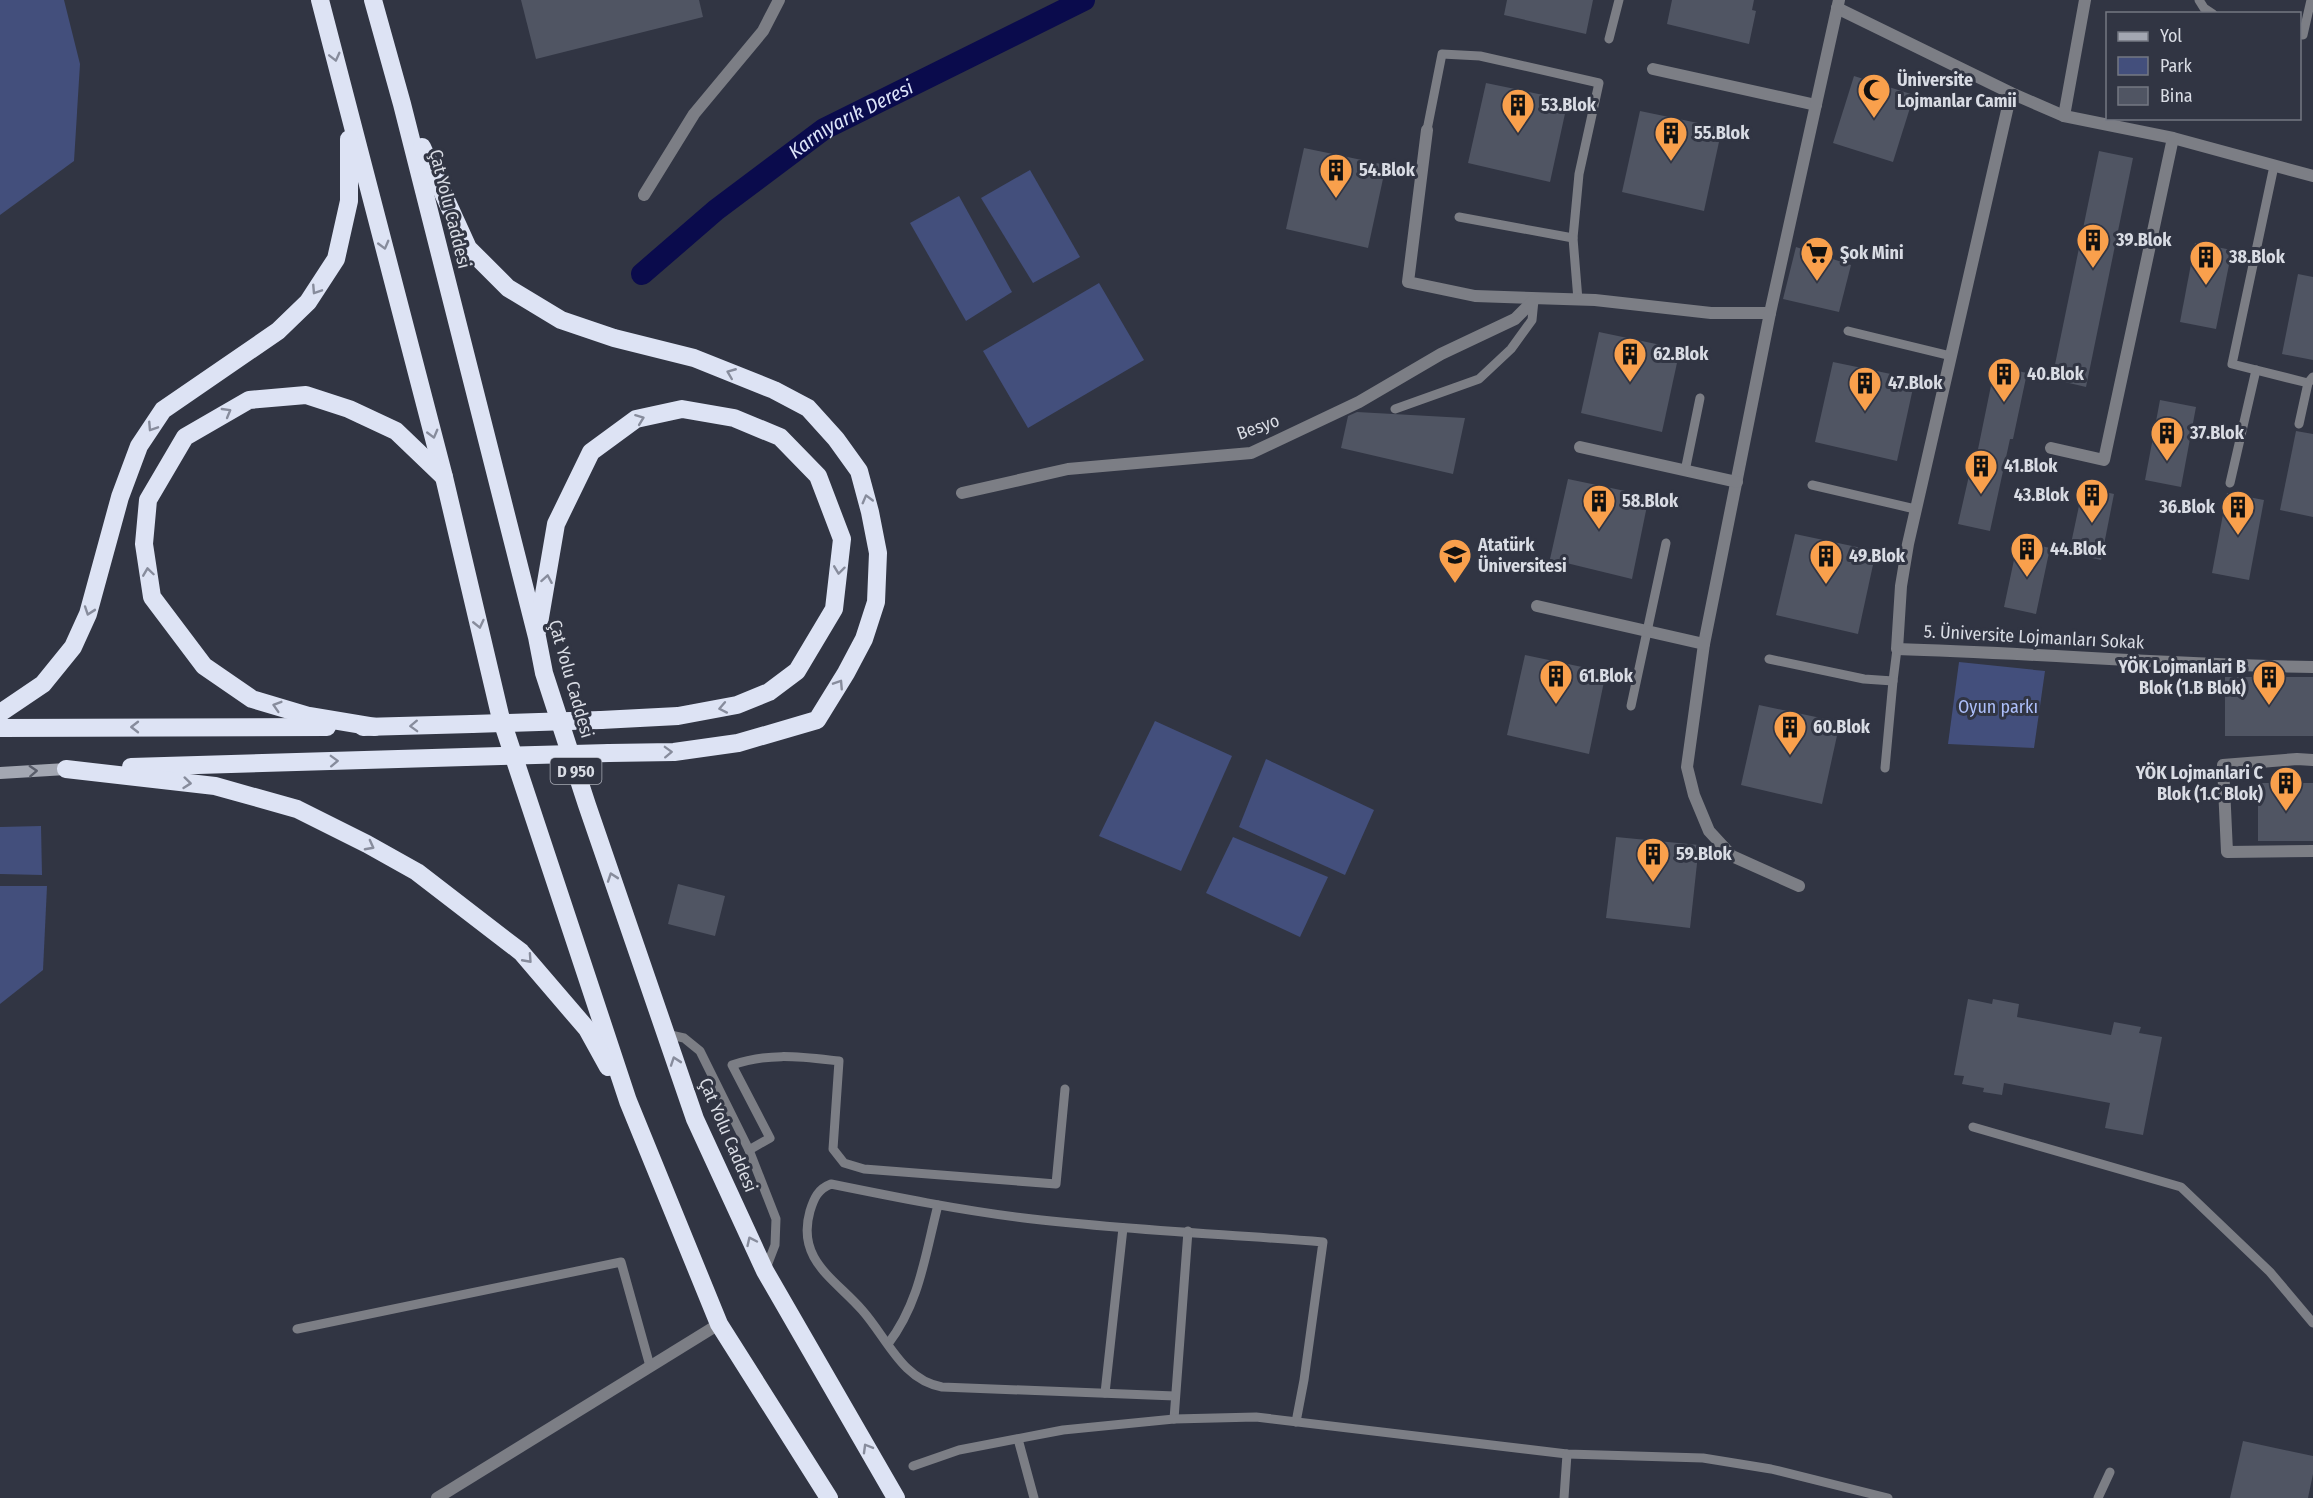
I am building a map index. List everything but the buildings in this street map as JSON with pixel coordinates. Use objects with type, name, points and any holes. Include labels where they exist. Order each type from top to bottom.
[{"type":"highway","name":"D 950","points":[[320,0],[444,477],[500,715],[628,1101],[719,1324],[829,1498]]},
{"type":"highway","name":"Çat Yolu Caddesi","points":[[373,0],[402,104],[537,637],[544,673],[695,1119],[765,1271],[896,1498]]},
{"type":"highway","points":[[66,769],[674,752],[738,743],[817,720],[846,674],[859,648],[876,602],[878,553],[859,471],[836,439],[808,408],[774,390],[694,358],[614,338],[561,320],[508,288],[468,248],[402,104]]},
{"type":"highway","points":[[0,713],[43,684],[72,647],[88,614],[120,497],[140,446],[163,410],[278,331],[308,302],[336,258],[349,201],[349,113]]},
{"type":"highway","points":[[375,727],[309,716],[252,699],[204,666],[152,597],[144,544],[148,500],[185,437],[249,400],[306,395],[349,409],[396,431],[444,477]]},
{"type":"highway","points":[[0,728],[375,727],[601,720],[678,716],[737,705],[769,692],[797,671],[834,609],[842,538],[818,476],[780,437],[734,418],[682,409],[636,419],[591,452],[556,524],[537,637]]},
{"type":"highway","points":[[66,769],[215,786],[297,809],[417,872],[521,952],[587,1029],[628,1101]]},
{"type":"street","points":[[644,195],[694,114],[763,31],[779,0]]},
{"type":"street","points":[[2064,116],[2085,0]]},
{"type":"street","points":[[1799,886],[1732,856],[1709,831],[1694,795],[1687,767],[1704,644],[1770,313],[1838,4],[2011,93],[2064,116],[2172,138],[2313,176]]},
{"type":"street","points":[[1653,69],[1816,105]]},
{"type":"street","points":[[1897,649],[1901,586],[1915,509],[2011,93]]},
{"type":"street","points":[[1427,130],[1408,282],[1475,296],[1578,300],[1711,313],[1770,313]]},
{"type":"street","points":[[2051,448],[2104,460],[2172,138]]},
{"type":"street","name":"Besyo","points":[[962,493],[1068,469],[1251,453],[1359,402],[1441,354],[1515,319],[1534,300]]},
{"type":"street","points":[[1580,447],[1737,482]]},
{"type":"street","points":[[1537,606],[1704,644]]},
{"type":"street","name":"5. Üniversite Lojmanları Sokak","points":[[1897,649],[1987,651],[2226,666],[2313,667]]},
{"type":"street","points":[[2313,760],[2297,759],[2223,765],[2227,852],[2313,850]]},
{"type":"street","points":[[0,773],[66,769]]},
{"type":"street","points":[[437,1498],[719,1324]]},
{"type":"lane","points":[[1609,39],[1618,0]]},
{"type":"lane","points":[[2199,0],[2210,12]]},
{"type":"lane","points":[[2301,34],[2303,35],[2311,0]]},
{"type":"lane","points":[[1427,130],[1442,54],[1480,57],[1599,83],[1579,174],[1573,238],[1578,300]]},
{"type":"lane","points":[[2274,166],[2232,364],[2311,380],[2299,424]]},
{"type":"lane","points":[[1459,216],[1573,238]]},
{"type":"lane","points":[[1395,409],[1479,379],[1511,349],[1532,320],[1534,300]]},
{"type":"lane","points":[[1848,331],[1952,356]]},
{"type":"lane","points":[[2230,483],[2256,370]]},
{"type":"lane","points":[[1685,471],[1700,398]]},
{"type":"lane","points":[[1812,485],[1915,509]]},
{"type":"lane","points":[[1631,706],[1666,543]]},
{"type":"lane","points":[[1885,768],[1897,649]]},
{"type":"lane","points":[[1769,660],[1864,679],[1893,681]]},
{"type":"lane","points":[[666,1034],[684,1038],[700,1051],[749,1150],[776,1219],[775,1245],[765,1271]]},
{"type":"lane","points":[[749,1150],[770,1138],[732,1065],[759,1057],[790,1055],[840,1061],[832,1149],[844,1163],[864,1169],[1056,1184],[1065,1089]]},
{"type":"lane","points":[[1973,1127],[2181,1187],[2270,1272],[2313,1323]]},
{"type":"lane","points":[[1176,1396],[942,1387],[930,1384],[912,1374],[862,1310],[819,1268],[812,1256],[807,1227],[813,1200],[821,1188],[831,1184],[938,1205],[1023,1218],[1123,1228],[1323,1242],[1296,1422]]},
{"type":"lane","points":[[888,1344],[906,1318],[913,1302],[938,1205]]},
{"type":"lane","points":[[1105,1393],[1123,1228]]},
{"type":"lane","points":[[1174,1419],[1188,1231]]},
{"type":"lane","points":[[297,1329],[621,1262],[650,1366]]},
{"type":"lane","points":[[913,1466],[959,1450],[1063,1430],[1174,1419],[1256,1417],[1568,1454],[1703,1458],[1781,1472],[1888,1498]]},
{"type":"lane","points":[[1018,1439],[1034,1498]]},
{"type":"lane","points":[[1564,1498],[1568,1454]]},
{"type":"lane","points":[[2098,1498],[2110,1472]]},
{"type":"green space","points":[[0,0],[64,0],[80,64],[74,161],[0,215]]},
{"type":"green space","points":[[1030,170],[1080,257],[1033,283],[981,198]]},
{"type":"green space","points":[[959,196],[1012,292],[966,321],[910,223]]},
{"type":"green space","points":[[1099,283],[1144,360],[1028,428],[983,351]]},
{"type":"green space","name":"Oyun parkı","points":[[1959,662],[2045,671],[2034,748],[1948,744]]},
{"type":"green space","points":[[1155,721],[1232,756],[1181,871],[1099,836]]},
{"type":"green space","points":[[1266,759],[1374,810],[1345,875],[1239,827]]},
{"type":"green space","points":[[41,826],[42,875],[0,874],[0,827]]},
{"type":"green space","points":[[1233,837],[1328,877],[1300,937],[1206,893]]},
{"type":"green space","points":[[0,886],[47,886],[43,970],[0,1004]]},
{"type":"waterway","name":"Karnıyarık Deresi","points":[[642,274],[716,210],[824,129],[1084,0]]},
{"type":"place","name":"Üniversite Lojmanlar Camii","points":[[1874,119]]},
{"type":"place","name":"53.Blok","points":[[1518,134]]},
{"type":"place","name":"55.Blok","points":[[1671,162]]},
{"type":"place","name":"54.Blok","points":[[1336,199]]},
{"type":"place","name":"39.Blok","points":[[2093,269]]},
{"type":"place","name":"Şok Mini","points":[[1817,282]]},
{"type":"place","name":"38.Blok","points":[[2206,286]]},
{"type":"place","name":"62.Blok","points":[[1630,383]]},
{"type":"place","name":"40.Blok","points":[[2004,403]]},
{"type":"place","name":"47.Blok","points":[[1865,412]]},
{"type":"place","name":"37.Blok","points":[[2167,462]]},
{"type":"place","name":"41.Blok","points":[[1981,495]]},
{"type":"place","name":"43.Blok","points":[[2092,524]]},
{"type":"place","name":"58.Blok","points":[[1599,530]]},
{"type":"place","name":"36.Blok","points":[[2238,536]]},
{"type":"place","name":"44.Blok","points":[[2027,578]]},
{"type":"place","name":"Atatürk Üniversitesi","points":[[1455,584]]},
{"type":"place","name":"49.Blok","points":[[1826,585]]},
{"type":"place","name":"61.Blok","points":[[1556,705]]},
{"type":"place","name":"YÖK Lojmanlari B Blok (1.B Blok)","points":[[2269,706]]},
{"type":"place","name":"60.Blok","points":[[1790,756]]},
{"type":"place","name":"YÖK Lojmanlari C Blok (1.C Blok)","points":[[2286,812]]},
{"type":"place","name":"59.Blok","points":[[1653,883]]}]
